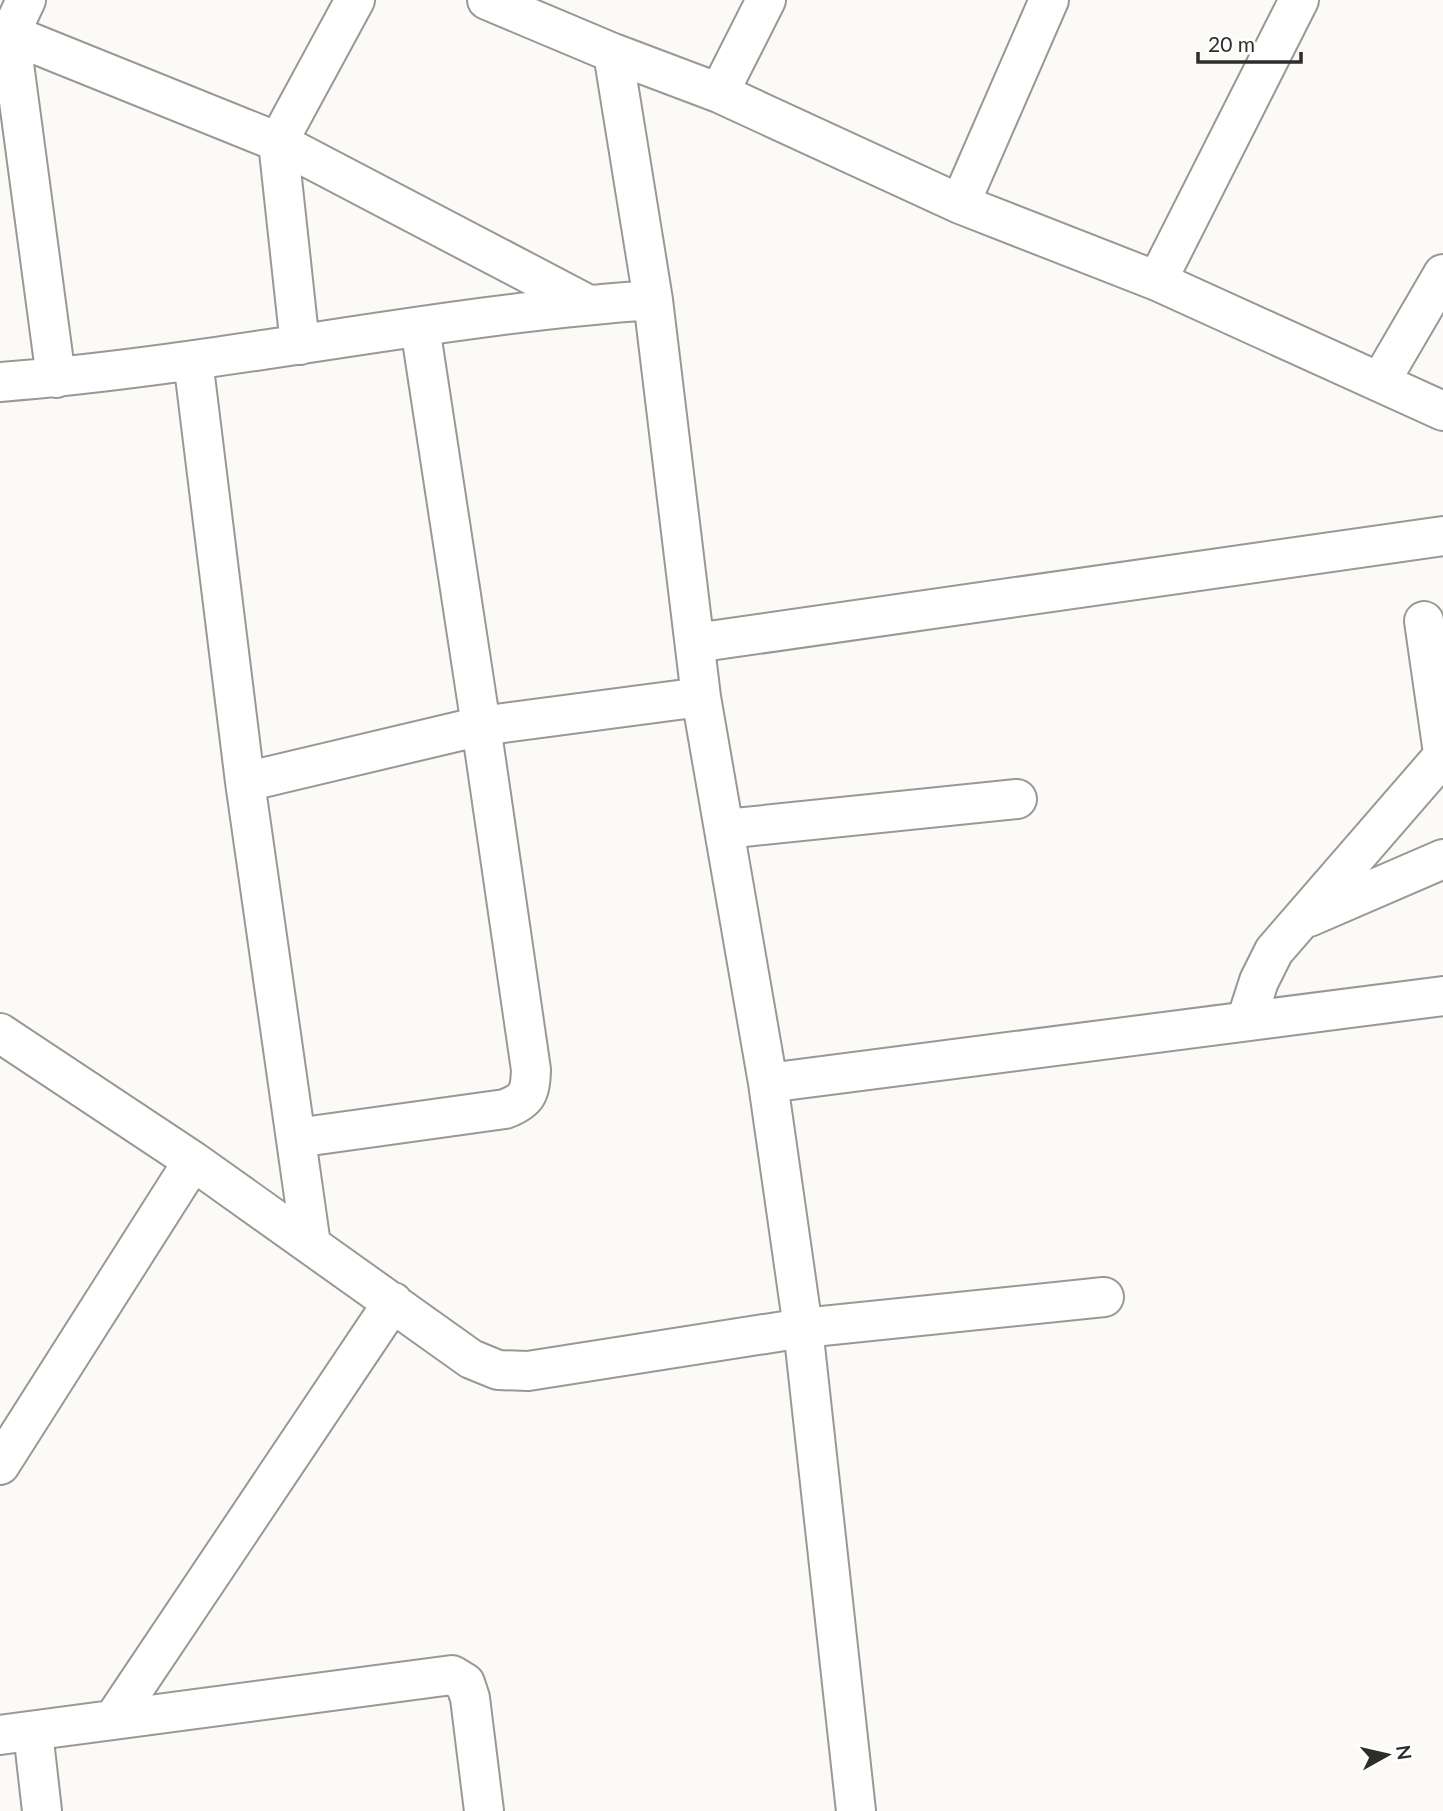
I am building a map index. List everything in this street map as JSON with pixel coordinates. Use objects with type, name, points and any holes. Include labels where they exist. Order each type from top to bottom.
[{"type":"street","points":[[26,0],[3,35],[56,377]]},
{"type":"street","points":[[300,345],[278,142],[355,0]]},
{"type":"street","points":[[487,0],[613,53],[719,93],[960,204],[1157,281],[1443,411]]},
{"type":"street","points":[[719,93],[766,0]]},
{"type":"street","points":[[960,204],[1049,0]]},
{"type":"street","points":[[1157,281],[1298,0]]},
{"type":"street","points":[[3,35],[278,142],[587,304]]},
{"type":"street","points":[[613,53],[653,300],[701,697],[768,1083],[803,1328],[856,1811]]},
{"type":"street","points":[[1380,382],[1443,274]]},
{"type":"street","points":[[0,382],[193,360],[587,304],[653,300]]},
{"type":"street","points":[[296,1138],[505,1109],[517,1104],[530,1090],[531,1070],[420,327]]},
{"type":"street","points":[[193,360],[245,782],[311,1245]]},
{"type":"street","points":[[695,643],[1443,537]]},
{"type":"street","points":[[1246,1021],[1259,981],[1274,951],[1443,754],[1424,621]]},
{"type":"street","points":[[245,782],[481,726],[701,697]]},
{"type":"street","points":[[725,829],[1017,799]]},
{"type":"street","points":[[1297,922],[1443,859]]},
{"type":"street","points":[[768,1083],[1443,996]]},
{"type":"street","points":[[0,1033],[193,1161],[471,1359],[498,1370],[528,1371],[803,1328],[1104,1297]]},
{"type":"street","points":[[0,1465],[193,1161]]},
{"type":"street","points":[[113,1720],[393,1302]]},
{"type":"street","points":[[42,1811],[16,1734],[452,1675],[465,1683],[470,1699],[484,1811]]}]
